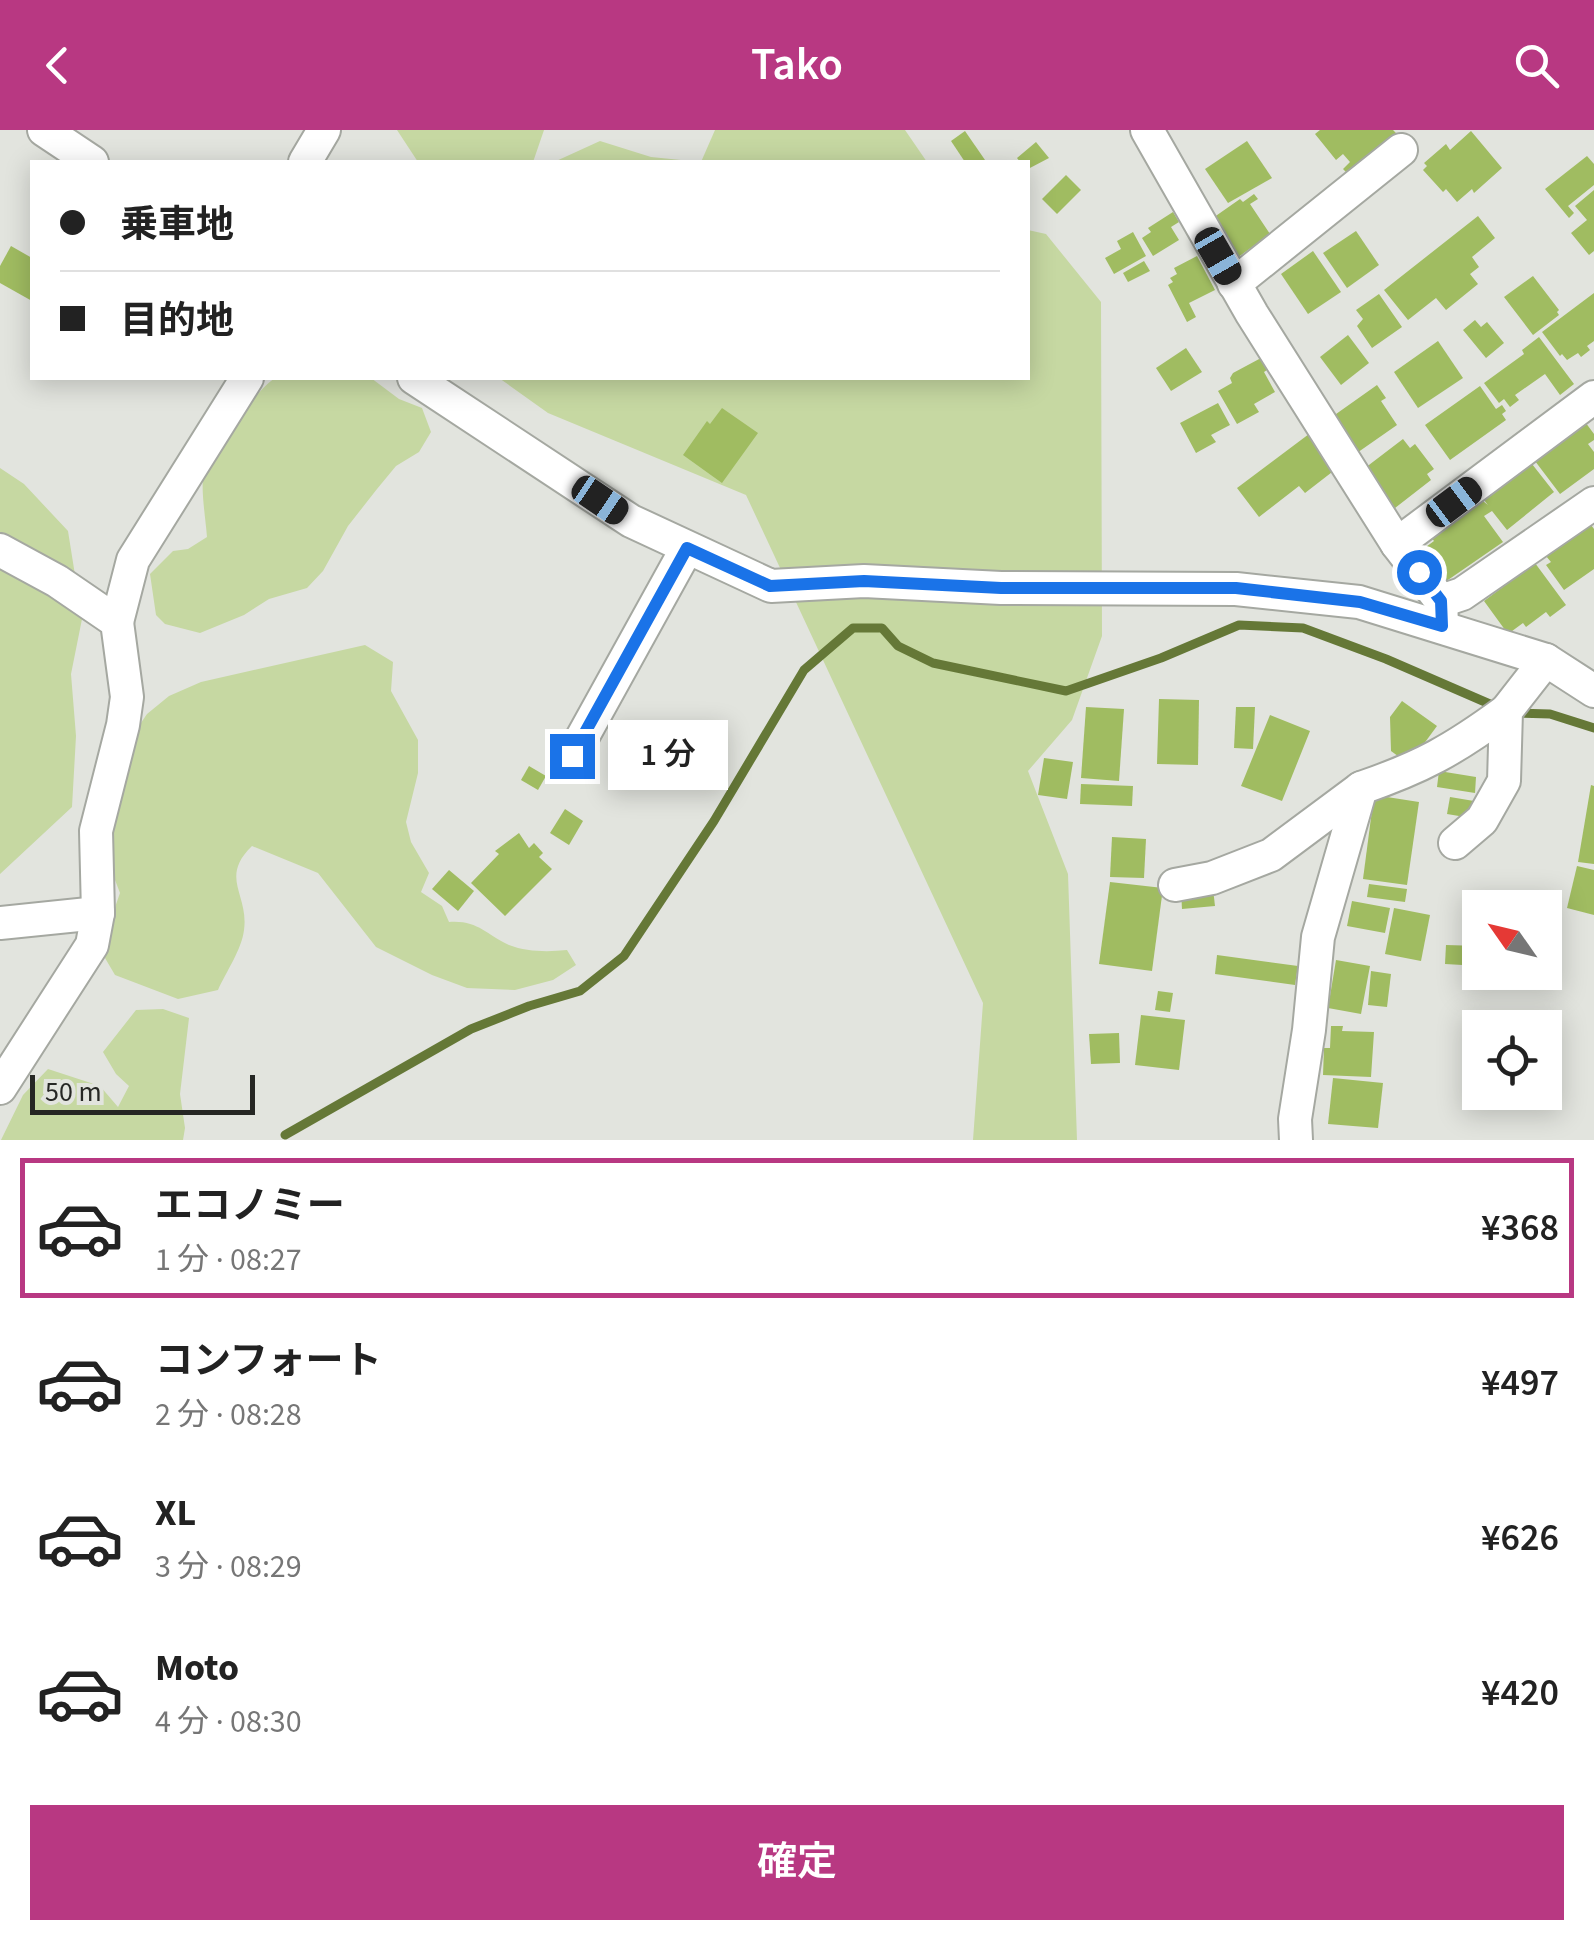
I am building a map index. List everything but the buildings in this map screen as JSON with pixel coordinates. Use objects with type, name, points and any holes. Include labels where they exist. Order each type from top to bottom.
[{"type":"street","points":[[44,130],[89,160]]},
{"type":"street","points":[[306,160],[324,130]]},
{"type":"street","points":[[1147,130],[1234,284],[1441,613]]},
{"type":"street","points":[[1234,284],[1402,150]]},
{"type":"street","points":[[0,1088],[92,945],[98,913],[96,830],[127,697],[117,622],[133,560],[246,380]]},
{"type":"street","points":[[417,380],[630,520],[770,586],[864,581],[1001,588],[1236,588],[1360,602],[1441,613],[1546,660],[1594,691]]},
{"type":"street","points":[[1397,544],[1594,397]]},
{"type":"street","points":[[1441,613],[1462,594],[1594,503]]},
{"type":"street","points":[[572,756],[687,548]]},
{"type":"street","points":[[0,550],[57,581],[117,622]]},
{"type":"street","points":[[1175,885],[1212,878],[1271,855],[1360,788],[1417,769],[1458,747],[1506,711],[1546,660]]},
{"type":"street","points":[[1454,843],[1482,820],[1504,780],[1506,711]]},
{"type":"street","points":[[1296,1140],[1294,1119],[1309,1030],[1318,937],[1360,788]]},
{"type":"street","points":[[0,923],[98,913]]},
{"type":"green space","points":[[397,130],[544,130],[534,160],[417,160]]},
{"type":"green space","points":[[715,130],[905,130],[926,160],[702,160]]},
{"type":"green space","points":[[600,141],[651,157],[681,160],[558,160]]},
{"type":"green space","points":[[1030,230],[1046,234],[1101,302],[1102,636],[1072,720],[1028,771],[1068,874],[1077,1140],[973,1140],[983,1003],[746,495],[548,413],[502,380],[1030,380]]},
{"type":"green space","points":[[272,380],[374,380],[399,399],[422,408],[431,432],[419,452],[396,466],[377,489],[348,526],[323,571],[307,588],[269,599],[244,615],[200,633],[165,624],[156,615],[150,574],[173,551],[188,549],[207,537],[204,473],[235,422]]},
{"type":"green space","points":[[0,468],[24,484],[68,531],[82,619],[71,674],[76,736],[72,807],[0,874]]},
{"type":"green space","points":[[365,645],[393,662],[391,691],[418,740],[418,773],[406,822],[411,842],[429,873],[421,892],[442,906],[449,922],[474,925],[523,949],[567,950],[576,965],[553,980],[515,990],[467,988],[376,947],[318,873],[252,846],[242,857],[236,877],[244,917],[243,937],[218,990],[178,999],[115,975],[105,958],[106,933],[120,893],[107,859],[126,745],[147,714],[169,696],[201,682]]},
{"type":"green space","points":[[163,1009],[189,1018],[180,1094],[183,1140],[1,1140],[23,1095],[48,1069],[100,1086],[118,1107],[129,1086],[116,1074],[103,1052],[136,1010]]},
{"type":"waterway","points":[[285,1135],[471,1029],[580,991],[624,956],[714,821],[804,670],[853,628],[882,628],[898,646],[933,663],[1066,691],[1161,658],[1239,625],[1303,628],[1499,708]]},
{"type":"waterway","points":[[1514,713],[1550,714],[1594,728]]},
{"type":"route","points":[[572,756],[687,548],[770,586],[864,581],[1001,588],[1236,588],[1360,602],[1442,626],[1441,601],[1419,572]]}]
